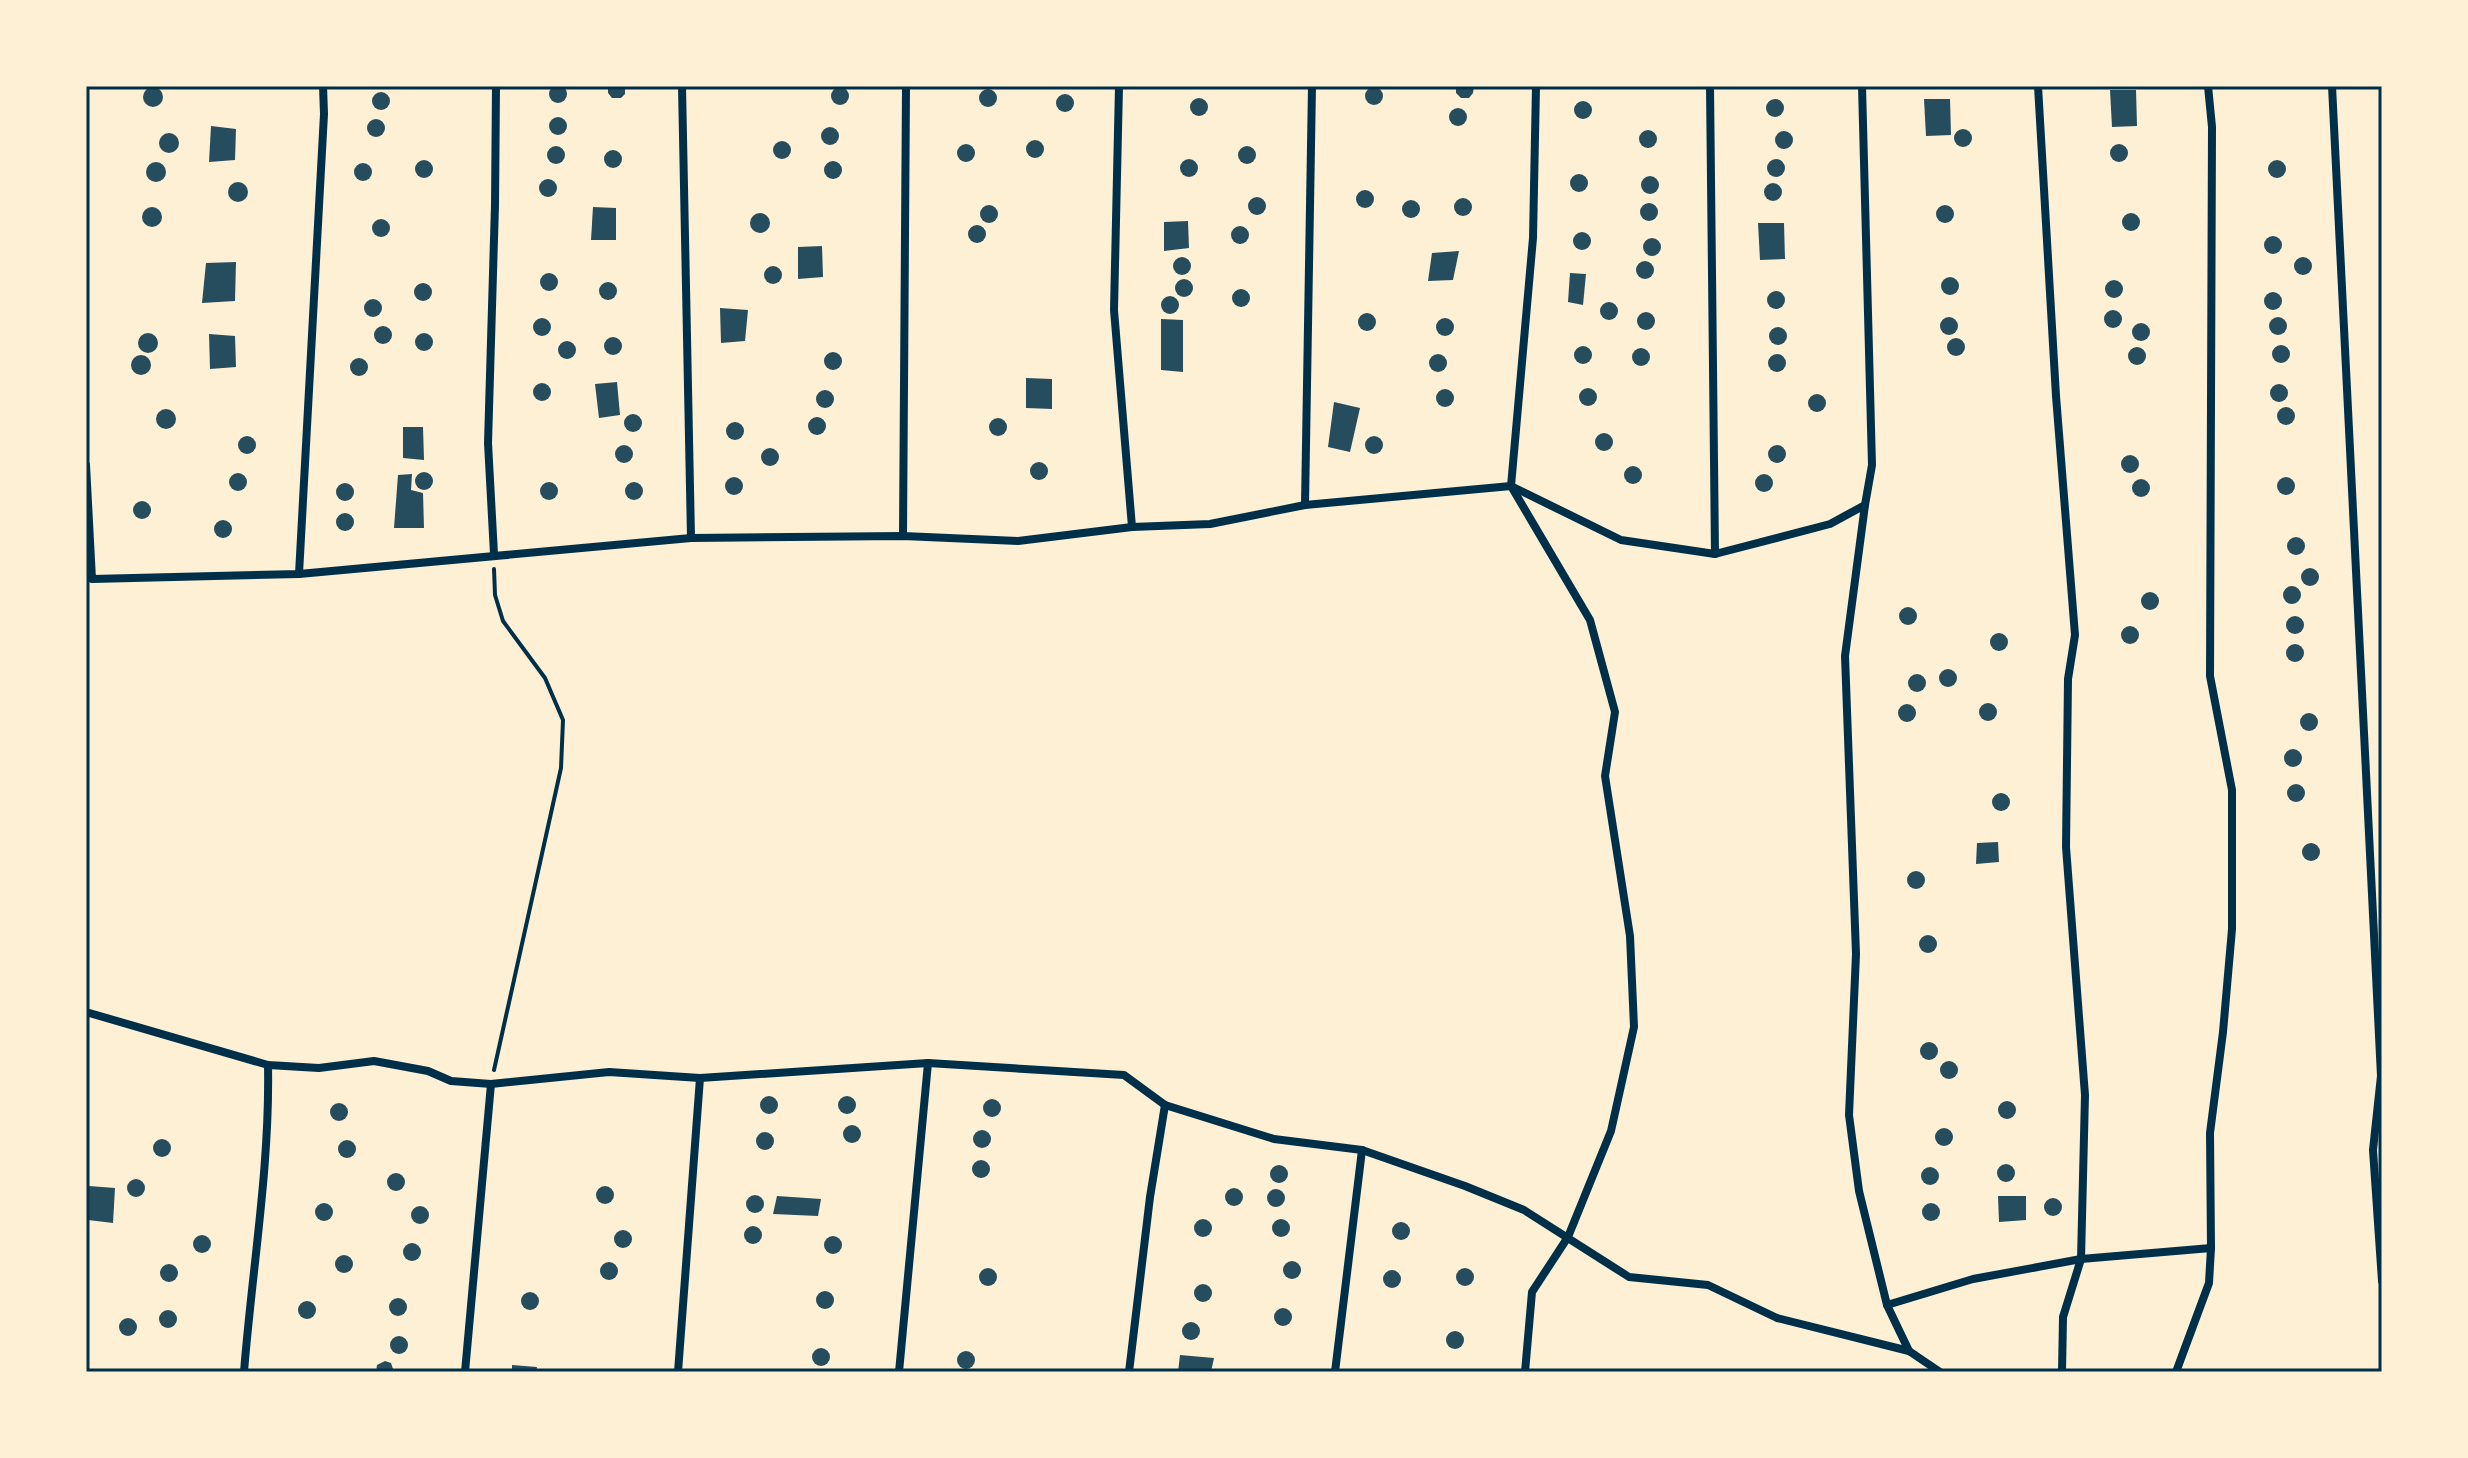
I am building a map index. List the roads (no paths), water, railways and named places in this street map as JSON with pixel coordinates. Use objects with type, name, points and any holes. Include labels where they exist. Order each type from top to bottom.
[{"type":"street","points":[[299,574],[323,86]]},
{"type":"street","points":[[494,554],[488,443],[496,86]]},
{"type":"street","points":[[682,86],[691,538]]},
{"type":"street","points":[[903,536],[906,86]]},
{"type":"street","points":[[1119,86],[1114,310],[1132,527]]},
{"type":"street","points":[[1305,505],[1312,86]]},
{"type":"street","points":[[1525,1372],[1532,1292],[1568,1237],[1611,1131],[1634,1027],[1630,936],[1605,776],[1615,712],[1590,620],[1511,486],[1533,238],[1536,86]]},
{"type":"street","points":[[1710,86],[1715,554]]},
{"type":"street","points":[[1862,86],[1872,465],[1845,656],[1856,954],[1849,1115],[1859,1191],[1887,1305],[1909,1351]]},
{"type":"street","points":[[2038,86],[2056,396],[2075,635],[2068,679],[2066,847],[2085,1095],[2081,1259],[2063,1317],[2062,1372]]},
{"type":"street","points":[[2176,1372],[2209,1283],[2210,1133],[2232,929],[2232,790],[2210,676],[2212,127],[2208,86]]},
{"type":"street","points":[[2332,86],[2381,1076],[2373,1150],[2382,1281]]},
{"type":"street","points":[[86,465],[92,579],[299,574],[691,538],[903,536],[1018,541],[1132,527],[1210,524],[1305,505],[1511,486],[1621,540],[1715,554],[1830,524],[1865,505]]},
{"type":"street","points":[[86,1012],[268,1065],[319,1068],[374,1061],[428,1071],[451,1081],[491,1084],[609,1072],[700,1078],[928,1063],[1124,1075],[1165,1105],[1274,1139],[1362,1150],[1465,1186],[1524,1210],[1629,1277],[1708,1285],[1777,1318],[1909,1351],[1940,1372]]},
{"type":"street","points":[[899,1372],[928,1063]]},
{"type":"street","points":[[244,1372],[269,1125],[268,1065]]},
{"type":"street","points":[[678,1372],[700,1078]]},
{"type":"street","points":[[465,1372],[491,1084]]},
{"type":"street","points":[[1129,1372],[1150,1197],[1165,1105]]},
{"type":"street","points":[[1335,1372],[1362,1150]]},
{"type":"street","points":[[1887,1305],[1973,1279],[2081,1259],[2211,1248]]}]
